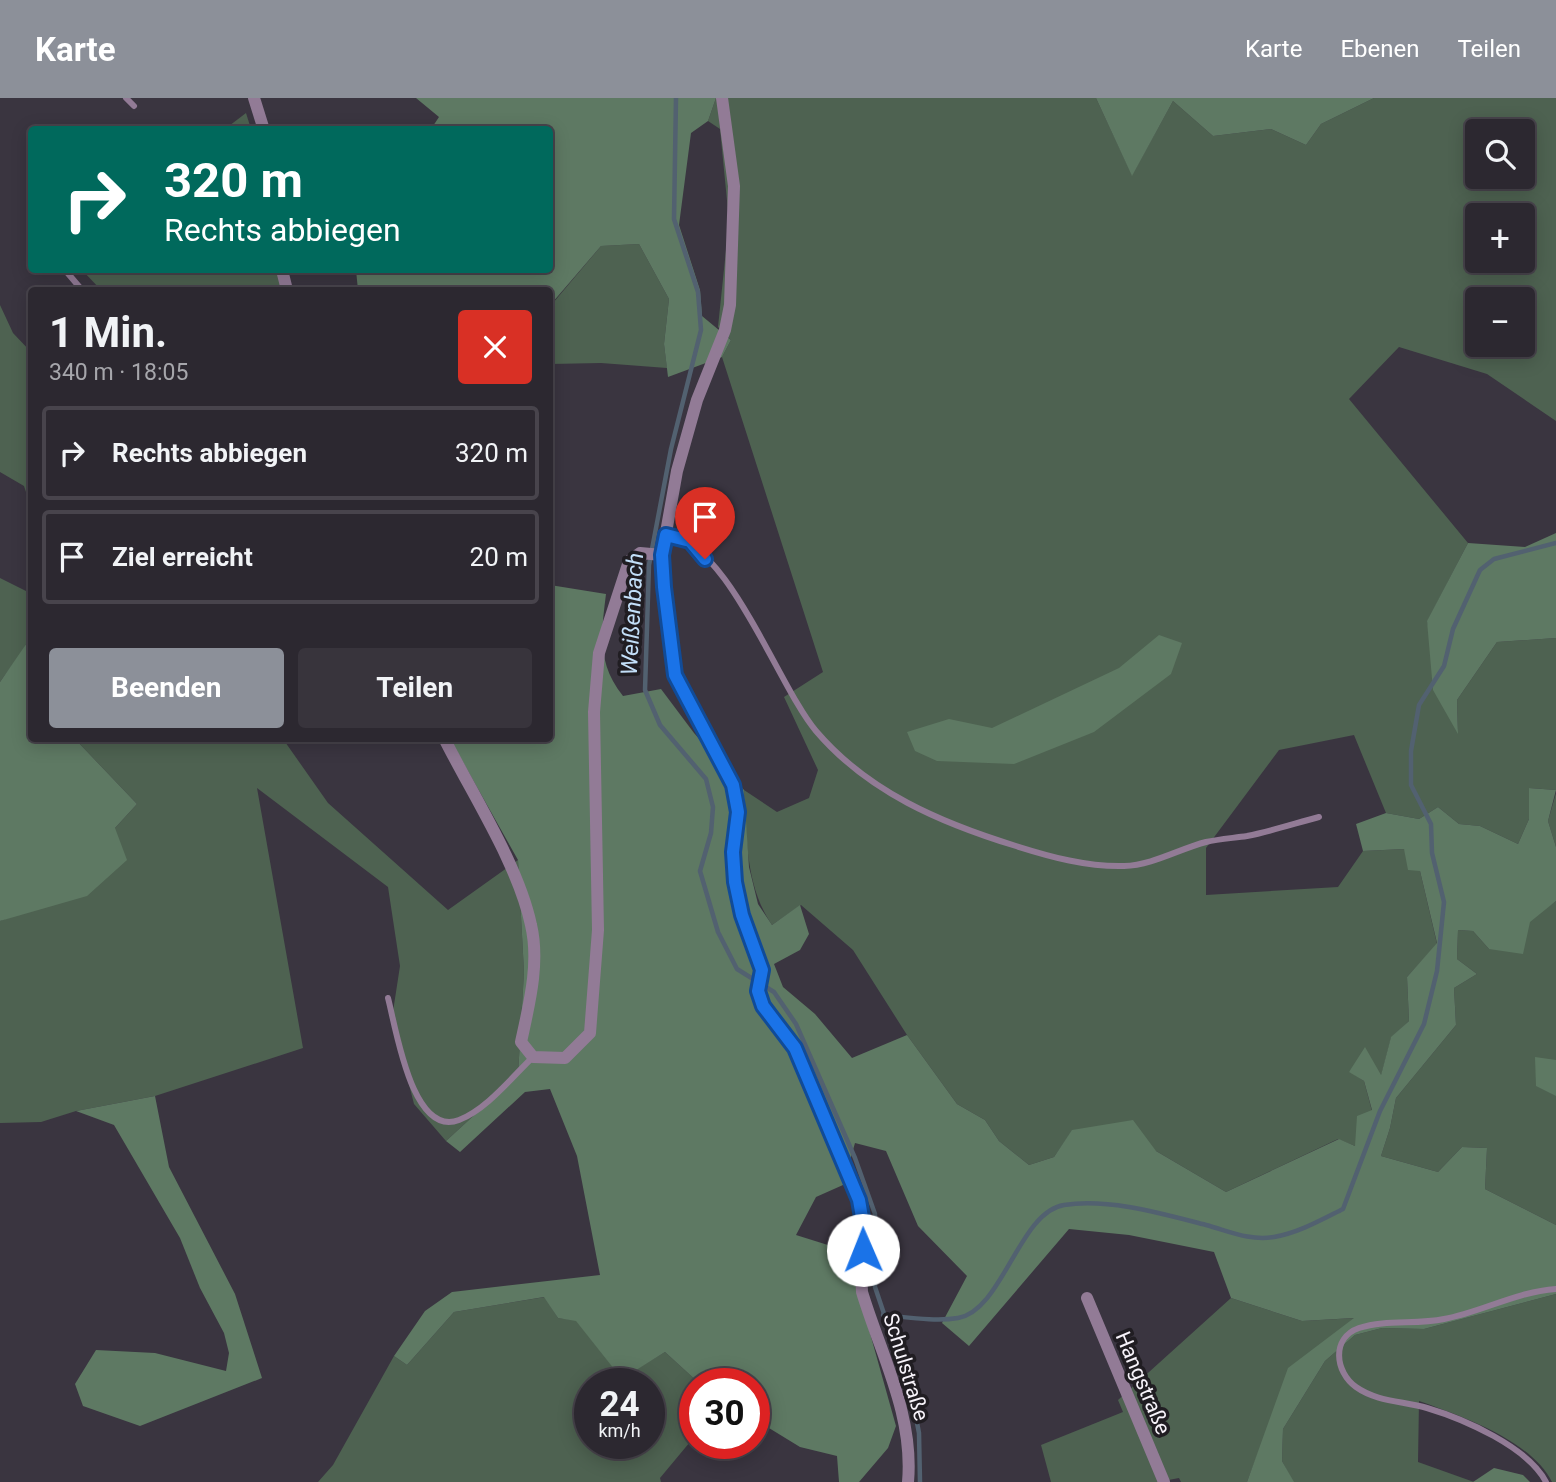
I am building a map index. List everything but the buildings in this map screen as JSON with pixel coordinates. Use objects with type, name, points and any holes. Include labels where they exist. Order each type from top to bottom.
[{"type":"street","points":[[254,98],[263,126]]},
{"type":"street","name":"Schulstraße","points":[[722,98],[734,186],[730,304],[725,330],[697,400],[677,471],[660,554],[675,675],[733,785],[738,812],[733,852],[735,882],[742,915],[762,970],[758,991],[763,1006],[795,1048],[859,1200],[864,1229],[862,1292],[902,1408],[909,1448],[908,1482]]},
{"type":"street","points":[[446,742],[507,859],[532,925],[533,987],[521,1042],[533,1057],[565,1058],[590,1033],[598,930],[594,712],[599,653],[629,561],[640,553],[660,554]]},
{"type":"street","name":"Hangstraße","points":[[1087,1298],[1164,1482]]},
{"type":"lane","points":[[126,98],[134,106]]},
{"type":"lane","points":[[68,273],[79,287]]},
{"type":"lane","points":[[666,535],[690,541],[737,595],[797,705],[817,732],[861,773],[912,807],[972,833],[1093,865],[1127,866],[1206,842],[1250,835],[1319,817]]},
{"type":"lane","points":[[388,998],[414,1093],[429,1115],[440,1120],[457,1121],[477,1110],[533,1057]]},
{"type":"lane","points":[[1546,1482],[1540,1470],[1477,1427],[1426,1408],[1379,1398],[1356,1387],[1344,1374],[1338,1350],[1344,1339],[1357,1329],[1379,1324],[1446,1319],[1501,1299],[1556,1289]]},
{"type":"green space","points":[[416,98],[716,98],[708,121],[691,133],[679,225],[700,290],[702,316],[731,340],[722,357],[668,377],[664,344],[669,299],[639,244],[601,246],[553,302],[553,287],[358,287],[356,273],[553,273],[553,126],[433,126],[439,117]]},
{"type":"green space","points":[[716,98],[1096,98],[1132,175],[1173,101],[1213,136],[1271,129],[1306,145],[1321,124],[1374,98],[1556,98],[1556,421],[1487,374],[1399,347],[1349,399],[1468,543],[1427,622],[1458,732],[1457,700],[1497,642],[1556,638],[1556,790],[1529,788],[1529,819],[1518,844],[1480,826],[1459,824],[1438,807],[1419,819],[1386,813],[1354,735],[1279,750],[1206,848],[1206,895],[1338,887],[1363,851],[1404,849],[1420,871],[1437,944],[1407,977],[1409,1021],[1391,1038],[1381,1076],[1349,1071],[1364,1081],[1372,1111],[1355,1146],[1338,1139],[1226,1192],[1156,1151],[1073,1130],[1054,1157],[1029,1165],[999,1141],[985,1120],[957,1104],[907,1035],[853,950],[801,905],[772,925],[763,910],[752,877],[744,790],[777,812],[809,798],[818,770],[784,697],[823,672],[722,357],[731,340],[718,327],[729,221],[720,129],[708,121]]},
{"type":"green space","points":[[1096,98],[1374,98],[1321,124],[1306,145],[1271,129],[1213,136],[1173,101],[1132,176]]},
{"type":"green space","points":[[246,113],[250,126],[229,126]]},
{"type":"green space","points":[[639,244],[669,299],[664,344],[667,368],[601,363],[553,364],[553,303],[601,246]]},
{"type":"green space","points":[[85,273],[277,273],[283,287],[98,287]]},
{"type":"green space","points":[[0,305],[13,333],[28,349],[28,498],[24,486],[0,472]]},
{"type":"green space","points":[[1556,533],[1556,638],[1497,642],[1457,700],[1458,734],[1433,690],[1427,621],[1468,543],[1525,547]]},
{"type":"green space","points":[[0,578],[26,591],[28,641],[0,682]]},
{"type":"green space","points":[[553,585],[606,594],[602,635],[605,660],[623,696],[661,689],[694,733],[744,790],[749,867],[758,904],[772,925],[800,905],[809,934],[800,950],[774,964],[783,987],[815,1014],[852,1058],[907,1035],[957,1104],[985,1120],[999,1141],[1029,1165],[1054,1157],[1072,1130],[1133,1120],[1156,1151],[1226,1192],[1339,1139],[1355,1146],[1357,1116],[1372,1110],[1364,1081],[1349,1072],[1365,1047],[1381,1075],[1391,1037],[1409,1021],[1407,977],[1437,943],[1420,871],[1408,870],[1404,849],[1363,851],[1356,824],[1386,813],[1419,819],[1438,807],[1459,824],[1480,826],[1518,844],[1529,819],[1529,788],[1556,790],[1548,821],[1556,847],[1556,901],[1530,922],[1523,954],[1489,949],[1473,931],[1458,930],[1457,959],[1477,974],[1454,988],[1456,1025],[1396,1098],[1381,1156],[1438,1172],[1462,1147],[1487,1148],[1485,1189],[1556,1225],[1556,1294],[1424,1329],[1382,1328],[1355,1335],[1325,1361],[1283,1429],[1282,1461],[1294,1482],[1247,1482],[1288,1368],[1354,1318],[1302,1321],[1231,1298],[1214,1252],[1129,1235],[1069,1229],[969,1346],[942,1323],[967,1276],[918,1226],[886,1151],[855,1143],[843,1185],[816,1197],[796,1235],[847,1251],[896,1426],[888,1448],[859,1482],[839,1482],[837,1456],[800,1447],[770,1429],[770,1368],[682,1368],[665,1352],[640,1368],[613,1368],[576,1321],[558,1318],[544,1297],[454,1312],[407,1365],[394,1356],[425,1311],[452,1292],[600,1275],[577,1156],[550,1089],[525,1092],[460,1152],[446,1141],[518,1075],[524,972],[518,860],[452,742],[553,742]]},
{"type":"green space","points":[[1159,635],[1182,643],[1171,674],[1094,732],[1014,764],[937,761],[915,751],[907,732],[949,719],[992,728],[1119,668]]},
{"type":"green space","points":[[28,641],[28,742],[78,742],[137,804],[115,828],[127,860],[87,896],[0,921],[0,682]]},
{"type":"green space","points":[[78,742],[285,742],[328,803],[448,910],[518,860],[524,972],[518,1075],[446,1141],[414,1104],[392,1018],[400,966],[388,887],[257,788],[303,1048],[155,1096],[76,1111],[41,1122],[0,1123],[0,921],[13,916],[115,828],[137,804]]},
{"type":"green space","points":[[1556,793],[1556,847],[1548,821]]},
{"type":"green space","points":[[1556,901],[1556,1225],[1485,1189],[1487,1148],[1462,1147],[1438,1172],[1381,1156],[1396,1098],[1456,1025],[1454,988],[1477,974],[1457,959],[1458,930],[1473,931],[1489,949]]},
{"type":"green space","points":[[1535,1057],[1556,1060],[1556,1096],[1536,1086]]},
{"type":"green space","points":[[155,1096],[169,1167],[235,1294],[262,1378],[140,1426],[83,1406],[75,1384],[96,1350],[155,1353],[226,1371],[229,1353],[224,1333],[200,1288],[180,1238],[114,1125],[76,1111]]},
{"type":"green space","points":[[1556,1294],[1556,1482],[1552,1482],[1542,1467],[1512,1442],[1474,1422],[1419,1401],[1418,1462],[1474,1482],[1293,1482],[1282,1461],[1283,1429],[1325,1361],[1355,1335],[1382,1328],[1424,1329]]},
{"type":"green space","points":[[545,1297],[558,1318],[576,1320],[614,1368],[574,1368],[574,1459],[665,1459],[665,1368],[639,1368],[665,1352],[682,1368],[679,1368],[679,1455],[660,1478],[661,1482],[318,1482],[333,1465],[394,1356],[407,1365],[454,1312]]},
{"type":"green space","points":[[1231,1298],[1302,1321],[1355,1318],[1266,1432],[1247,1482],[1181,1482],[1179,1478],[1158,1482],[1051,1482],[1041,1445],[1123,1412],[1118,1400]]},
{"type":"green space","points":[[1494,1468],[1523,1475],[1530,1482],[1473,1482]]},
{"type":"waterway","name":"Weißenbach","points":[[676,98],[674,219],[698,292],[701,330],[671,449],[649,565],[645,690],[660,725],[706,779],[713,807],[711,833],[700,871],[718,932],[737,969],[774,992],[796,1024],[855,1158],[875,1214],[875,1287],[912,1397],[919,1433],[920,1482]]},
{"type":"waterway","points":[[883,1315],[940,1320],[958,1318],[974,1311],[999,1281],[1035,1224],[1048,1212],[1064,1205],[1081,1203],[1136,1208],[1256,1238],[1283,1235],[1343,1209],[1380,1111],[1424,1024],[1437,971],[1444,902],[1432,853],[1431,824],[1411,785],[1411,751],[1419,705],[1444,666],[1453,629],[1480,570],[1494,559],[1556,543]]},
{"type":"route","points":[[705,559],[690,541],[679,536],[666,535],[662,555],[664,587],[675,675],[733,785],[738,812],[733,852],[735,882],[742,915],[762,970],[758,991],[763,1006],[795,1048],[859,1200],[864,1229],[863,1250]]}]
